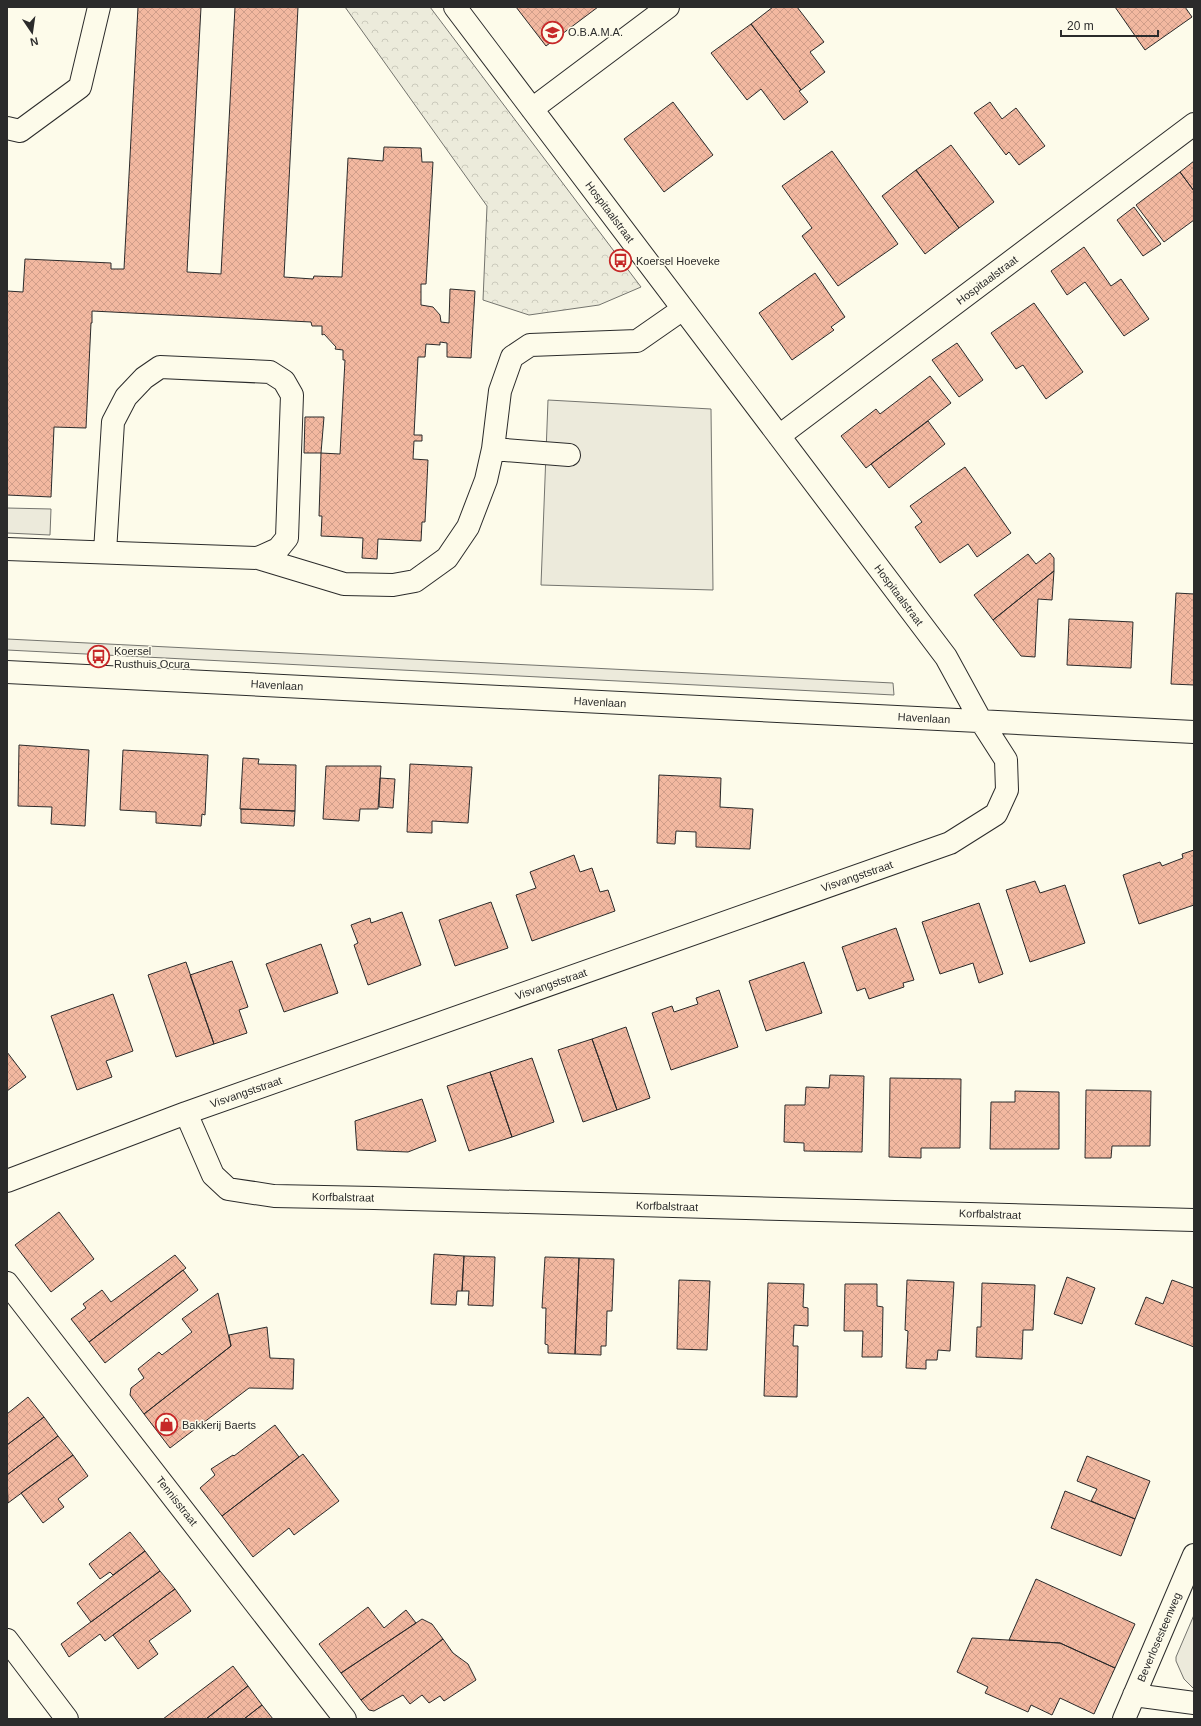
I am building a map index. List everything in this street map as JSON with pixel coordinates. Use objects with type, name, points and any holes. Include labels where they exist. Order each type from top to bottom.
[{"type":"street","points":[[7,128],[20,130],[80,87],[99,7]]},
{"type":"street","name":"Hospitaalstraat","points":[[455,7],[946,657],[981,721]]},
{"type":"street","points":[[532,110],[668,7]]},
{"type":"street","name":"Hospitaalstraat","points":[[779,436],[1194,124]]},
{"type":"street","points":[[7,549],[258,558],[344,584],[393,585],[415,581],[447,558],[468,527],[486,480],[493,449],[500,392],[512,356],[530,345],[637,341],[683,309]]},
{"type":"street","points":[[105,552],[113,422],[126,397],[144,378],[160,367],[270,372],[284,381],[292,395],[287,538],[278,549],[258,558]]},
{"type":"street","points":[[493,449],[569,454]]},
{"type":"street","name":"Havenlaan","points":[[7,672],[1194,732]]},
{"type":"street","name":"Visvangststraat","points":[[7,1181],[186,1113],[950,843],[996,814],[1006,790],[1006,760],[981,721]]},
{"type":"street","name":"Korfbalstraat","points":[[186,1113],[213,1175],[228,1189],[274,1196],[1194,1220]]},
{"type":"street","name":"Tennisstraat","points":[[7,1283],[345,1719]]},
{"type":"street","name":"Beverlosesteenweg","points":[[1124,1719],[1194,1555]]},
{"type":"street","points":[[7,1640],[67,1719]]},
{"type":"street","points":[[1134,1695],[1194,1703]]},
{"type":"green space","points":[[345,7],[430,7],[641,287],[599,305],[529,315],[483,300],[487,206]]},
{"type":"shaded area","points":[[548,400],[711,409],[713,590],[541,585]]},
{"type":"shaded area","points":[[7,508],[51,509],[50,535],[7,533]]},
{"type":"shaded area","points":[[7,639],[893,683],[894,695],[7,650]]},
{"type":"shaded area","points":[[1194,1615],[1194,1689],[1184,1679],[1176,1661],[1176,1657]]},
{"type":"building","points":[[138,7],[201,7],[187,272],[221,274],[235,7],[298,7],[284,277],[313,279],[314,276],[342,277],[348,158],[383,161],[384,147],[421,148],[422,162],[433,162],[426,284],[421,284],[421,305],[433,307],[440,315],[441,322],[449,323],[450,289],[475,291],[471,358],[447,357],[447,343],[440,342],[440,345],[426,344],[425,357],[418,357],[414,435],[422,435],[422,441],[414,441],[413,459],[428,460],[425,522],[422,522],[421,541],[378,539],[377,559],[362,558],[363,538],[321,536],[322,516],[319,516],[321,453],[340,454],[345,360],[343,360],[343,350],[335,349],[336,347],[324,334],[322,335],[322,326],[312,326],[311,322],[92,311],[86,428],[54,427],[51,497],[7,495],[7,291],[23,292],[25,259],[111,263],[111,269],[124,269]]},
{"type":"building","points":[[516,7],[598,7],[546,46]]},
{"type":"building","points":[[773,7],[797,7],[824,42],[810,52],[825,72],[801,90],[751,24]]},
{"type":"building","points":[[1115,7],[1185,7],[1192,17],[1145,50]]},
{"type":"building","points":[[751,24],[801,90],[799,91],[808,102],[784,120],[761,89],[747,100],[711,53]]},
{"type":"building","points":[[673,102],[713,155],[664,192],[624,139]]},
{"type":"building","points":[[990,102],[1002,119],[1016,108],[1045,146],[1019,165],[1009,152],[1006,155],[974,113]]},
{"type":"building","points":[[951,145],[994,202],[959,228],[916,170]]},
{"type":"building","points":[[832,151],[898,244],[838,286],[802,236],[812,228],[782,186]]},
{"type":"building","points":[[1194,161],[1194,191],[1180,172]]},
{"type":"building","points":[[916,170],[959,228],[925,254],[882,196]]},
{"type":"building","points":[[1180,172],[1194,191],[1194,220],[1164,242],[1136,205]]},
{"type":"building","points":[[1134,207],[1161,244],[1143,256],[1117,220]]},
{"type":"building","points":[[1084,247],[1111,286],[1121,279],[1149,319],[1124,336],[1085,282],[1067,295],[1051,271]]},
{"type":"building","points":[[815,273],[845,317],[831,327],[834,330],[792,360],[759,313]]},
{"type":"building","points":[[1034,303],[1083,372],[1046,399],[1023,365],[1016,369],[991,333]]},
{"type":"building","points":[[957,343],[983,380],[959,397],[932,360]]},
{"type":"building","points":[[930,376],[951,403],[866,468],[841,436],[876,409],[880,414]]},
{"type":"building","points":[[305,417],[324,417],[321,453],[304,453]]},
{"type":"building","points":[[928,421],[945,444],[889,488],[871,464]]},
{"type":"building","points":[[965,467],[1011,533],[977,557],[968,544],[940,563],[915,527],[922,522],[910,506]]},
{"type":"building","points":[[1050,553],[1054,558],[1054,571],[993,620],[974,595],[1028,554],[1036,564]]},
{"type":"building","points":[[1054,571],[1052,600],[1038,599],[1035,657],[1021,656],[993,620]]},
{"type":"building","points":[[1176,593],[1194,594],[1194,685],[1171,684]]},
{"type":"building","points":[[1069,619],[1133,622],[1131,668],[1067,665]]},
{"type":"building","points":[[19,745],[89,750],[85,826],[51,824],[52,807],[18,806]]},
{"type":"building","points":[[123,750],[208,755],[205,815],[202,814],[201,826],[156,823],[156,812],[120,810]]},
{"type":"building","points":[[243,758],[259,759],[258,764],[296,765],[295,811],[240,809]]},
{"type":"building","points":[[410,764],[472,767],[468,823],[432,821],[432,833],[407,832]]},
{"type":"building","points":[[326,766],[381,766],[378,809],[360,809],[359,821],[323,819]]},
{"type":"building","points":[[659,775],[721,778],[720,807],[753,809],[750,849],[696,847],[696,832],[676,831],[675,844],[657,843]]},
{"type":"building","points":[[380,778],[395,779],[393,808],[379,807]]},
{"type":"building","points":[[241,809],[295,811],[294,826],[241,823]]},
{"type":"building","points":[[1194,850],[1194,905],[1139,924],[1123,875],[1160,862],[1162,866],[1183,858],[1182,854]]},
{"type":"building","points":[[574,855],[580,872],[592,868],[600,892],[608,890],[615,911],[532,941],[516,895],[536,888],[530,872]]},
{"type":"building","points":[[1035,881],[1040,893],[1065,885],[1085,943],[1030,962],[1006,890]]},
{"type":"building","points":[[491,902],[508,948],[455,966],[439,920]]},
{"type":"building","points":[[979,903],[1003,974],[979,983],[973,963],[940,974],[922,922]]},
{"type":"building","points":[[402,912],[421,965],[368,985],[354,945],[358,943],[351,925],[370,918],[371,923]]},
{"type":"building","points":[[896,928],[914,980],[903,983],[904,987],[869,999],[865,988],[857,991],[842,947]]},
{"type":"building","points":[[321,944],[338,993],[284,1012],[266,964]]},
{"type":"building","points":[[232,961],[248,1007],[239,1010],[247,1033],[214,1044],[190,975]]},
{"type":"building","points":[[186,962],[214,1044],[176,1057],[148,975]]},
{"type":"building","points":[[804,962],[822,1013],[766,1031],[749,981]]},
{"type":"building","points":[[719,990],[738,1047],[671,1070],[652,1013],[672,1006],[674,1012],[698,1004],[696,998]]},
{"type":"building","points":[[113,994],[133,1051],[106,1061],[112,1077],[77,1090],[51,1016]]},
{"type":"building","points":[[626,1027],[650,1098],[617,1110],[592,1039]]},
{"type":"building","points":[[592,1039],[617,1110],[583,1122],[558,1050]]},
{"type":"building","points":[[7,1052],[26,1077],[7,1091]]},
{"type":"building","points":[[532,1058],[554,1122],[512,1137],[490,1072]]},
{"type":"building","points":[[490,1072],[512,1137],[469,1151],[447,1086]]},
{"type":"building","points":[[830,1075],[864,1076],[862,1152],[804,1151],[804,1143],[784,1142],[785,1105],[805,1105],[806,1087],[829,1088]]},
{"type":"building","points":[[890,1078],[961,1079],[960,1148],[921,1148],[921,1158],[889,1157]]},
{"type":"building","points":[[1086,1090],[1151,1091],[1150,1146],[1112,1146],[1111,1158],[1085,1158]]},
{"type":"building","points":[[1015,1091],[1059,1092],[1059,1149],[990,1149],[991,1102],[1015,1102]]},
{"type":"building","points":[[422,1099],[436,1141],[408,1152],[357,1150],[355,1121]]},
{"type":"building","points":[[59,1212],[94,1259],[51,1292],[15,1245]]},
{"type":"building","points":[[434,1254],[464,1256],[462,1291],[457,1291],[456,1305],[431,1304]]},
{"type":"building","points":[[175,1255],[186,1268],[89,1342],[71,1319],[86,1308],[83,1304],[102,1290],[111,1302]]},
{"type":"building","points":[[464,1256],[495,1257],[493,1306],[468,1305],[469,1291],[462,1291]]},
{"type":"building","points":[[545,1257],[579,1258],[575,1354],[548,1353],[548,1345],[545,1344],[546,1308],[542,1308]]},
{"type":"building","points":[[579,1258],[614,1259],[612,1311],[607,1311],[606,1346],[601,1346],[601,1355],[575,1354]]},
{"type":"building","points":[[183,1270],[198,1290],[105,1363],[89,1342]]},
{"type":"building","points":[[1067,1277],[1095,1288],[1082,1324],[1054,1314]]},
{"type":"building","points":[[679,1280],[710,1281],[707,1350],[677,1349]]},
{"type":"building","points":[[907,1280],[954,1282],[950,1351],[938,1350],[937,1360],[926,1360],[926,1369],[906,1368],[908,1331],[905,1330]]},
{"type":"building","points":[[1172,1280],[1194,1288],[1194,1347],[1135,1324],[1146,1297],[1163,1304]]},
{"type":"building","points":[[768,1283],[804,1284],[803,1307],[808,1308],[808,1326],[794,1325],[793,1346],[798,1346],[797,1397],[764,1396]]},
{"type":"building","points":[[982,1283],[1035,1285],[1033,1330],[1023,1330],[1022,1359],[976,1357],[977,1327],[981,1327]]},
{"type":"building","points":[[845,1284],[877,1284],[877,1306],[883,1307],[882,1357],[862,1357],[863,1331],[844,1331]]},
{"type":"building","points":[[218,1293],[231,1346],[144,1414],[130,1395],[131,1388],[144,1378],[138,1369],[159,1352],[162,1355],[192,1332],[182,1319]]},
{"type":"building","points":[[267,1327],[270,1358],[294,1359],[293,1389],[249,1388],[170,1448],[144,1414],[231,1346],[229,1335]]},
{"type":"building","points":[[28,1397],[44,1417],[7,1445],[7,1414]]},
{"type":"building","points":[[44,1417],[58,1436],[7,1475],[7,1445]]},
{"type":"building","points":[[275,1425],[299,1457],[222,1516],[200,1488],[215,1475],[211,1469],[233,1455],[234,1456]]},
{"type":"building","points":[[58,1436],[73,1455],[8,1503],[7,1475]]},
{"type":"building","points":[[303,1454],[339,1501],[294,1535],[289,1528],[253,1557],[222,1516]]},
{"type":"building","points":[[73,1455],[88,1476],[58,1499],[64,1507],[43,1523],[21,1493]]},
{"type":"building","points":[[1087,1456],[1150,1481],[1135,1519],[1091,1501],[1097,1489],[1077,1481]]},
{"type":"building","points":[[1065,1491],[1135,1519],[1121,1556],[1051,1528]]},
{"type":"building","points":[[130,1532],[145,1551],[113,1575],[110,1572],[100,1579],[89,1564]]},
{"type":"building","points":[[145,1551],[160,1571],[91,1622],[77,1603]]},
{"type":"building","points":[[160,1571],[175,1589],[105,1641],[100,1634],[69,1657],[61,1644]]},
{"type":"building","points":[[1036,1579],[1135,1624],[1115,1668],[1060,1643],[1009,1640]]},
{"type":"building","points":[[175,1589],[191,1611],[149,1641],[158,1654],[138,1669],[113,1635]]},
{"type":"building","points":[[368,1607],[384,1628],[406,1610],[416,1623],[341,1673],[319,1644]]},
{"type":"building","points":[[422,1619],[432,1624],[443,1639],[361,1700],[341,1673]]},
{"type":"building","points":[[972,1638],[1060,1643],[1115,1668],[1094,1714],[1060,1698],[1052,1715],[1031,1705],[1028,1712],[985,1693],[988,1687],[957,1672]]},
{"type":"building","points":[[443,1639],[453,1653],[468,1664],[476,1680],[444,1701],[440,1696],[429,1703],[422,1695],[410,1704],[403,1695],[374,1711],[369,1710],[361,1700]]},
{"type":"building","points":[[233,1666],[248,1686],[206,1719],[163,1719]]},
{"type":"building","points":[[248,1686],[262,1705],[244,1719],[206,1719]]},
{"type":"building","points":[[262,1705],[273,1719],[244,1719]]},
{"type":"place","name":"O.B.A.M.A.","points":[[552,32]]},
{"type":"place","name":"Koersel Hoeveke","points":[[621,261]]},
{"type":"place","name":"Koersel Rusthuis Ocura","points":[[99,657]]},
{"type":"place","name":"Bakkerij Baerts","points":[[166,1425]]}]
